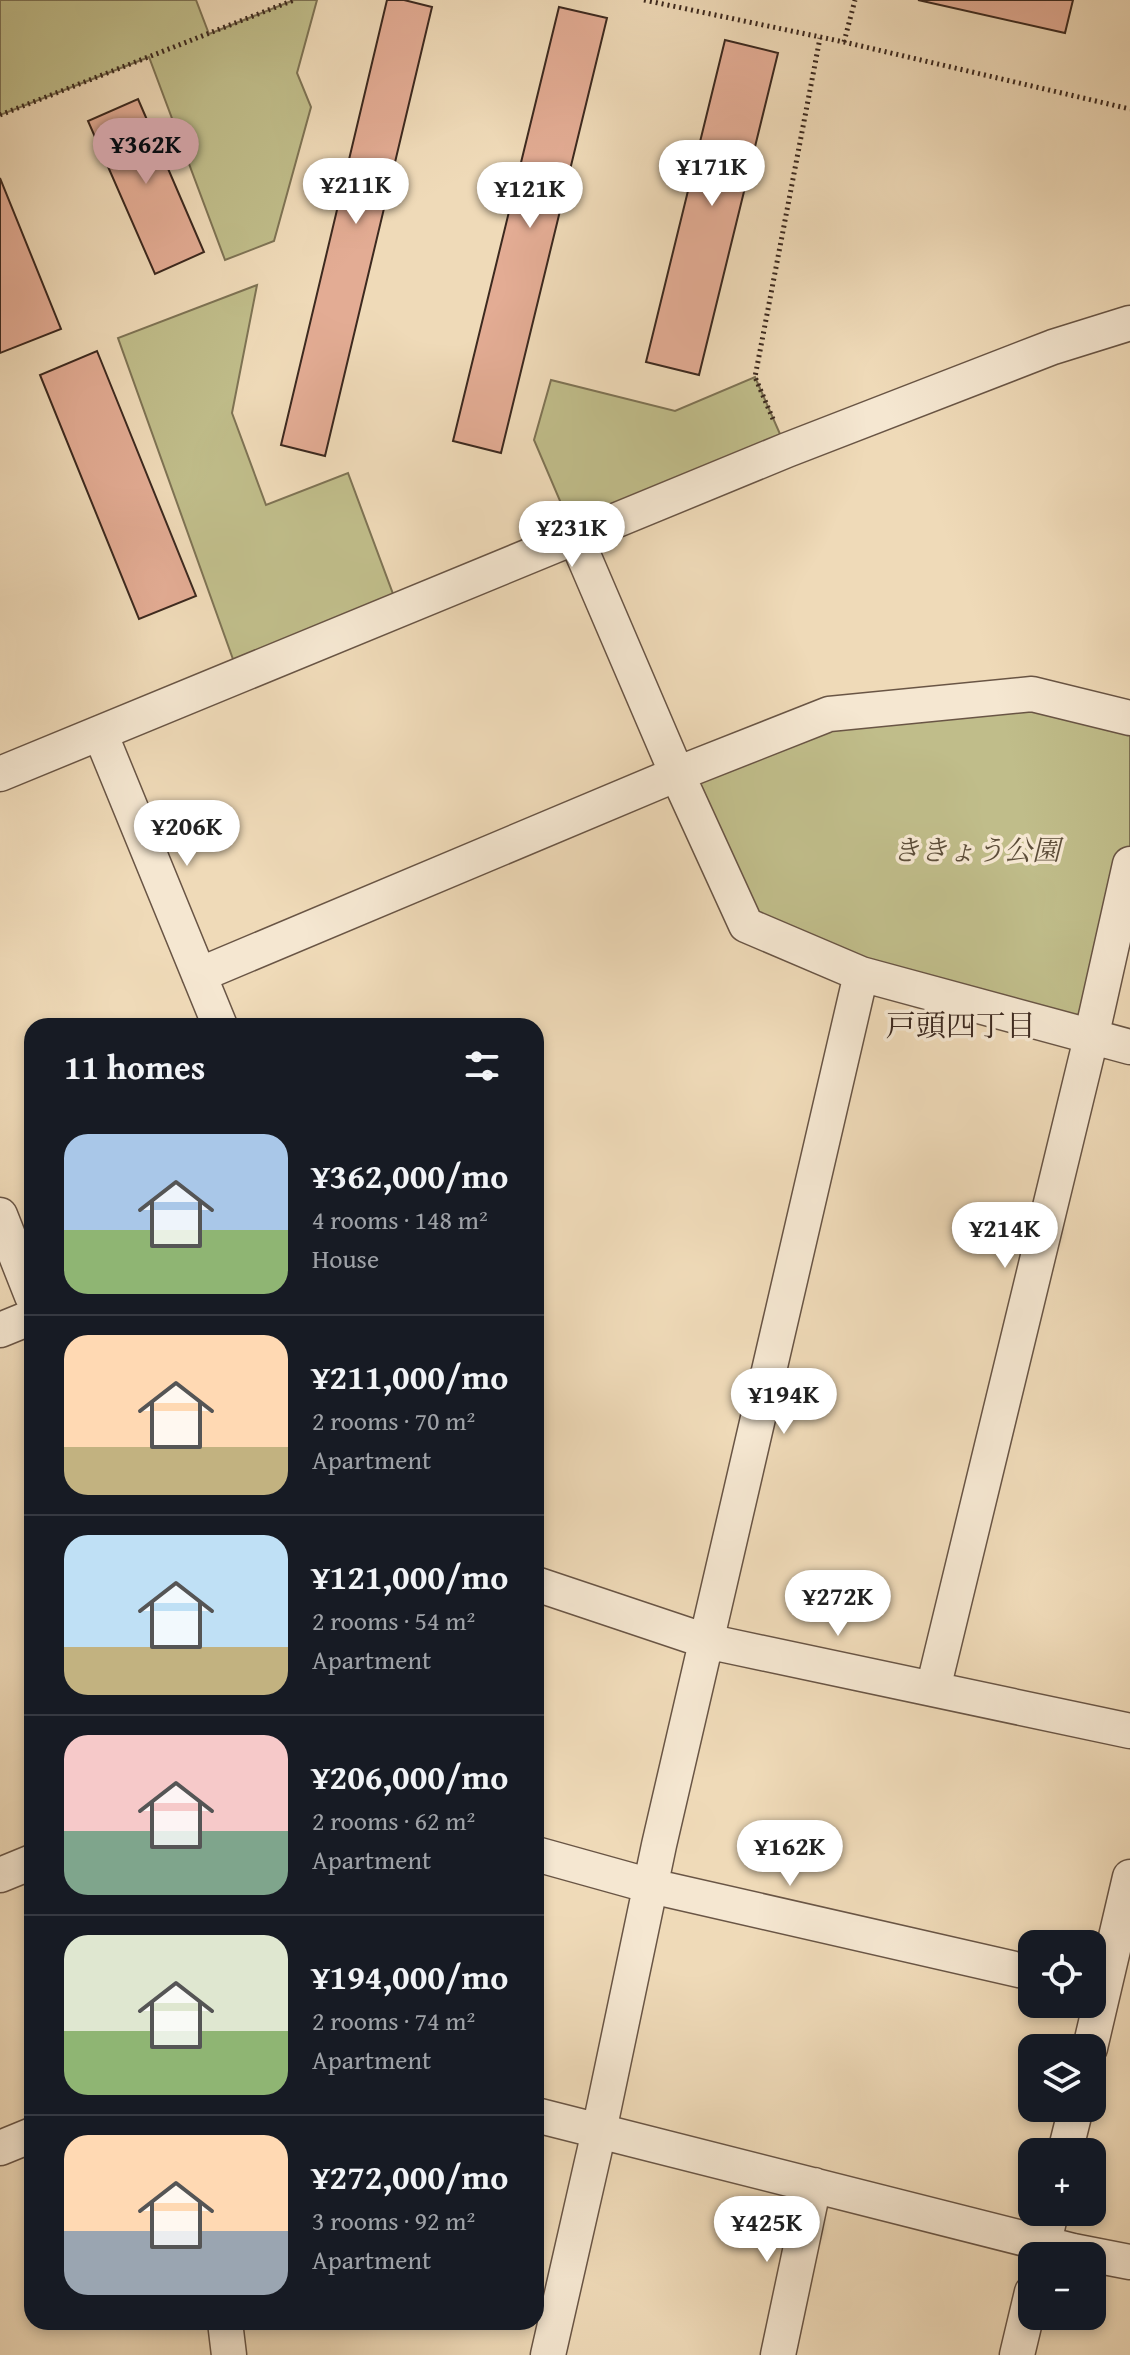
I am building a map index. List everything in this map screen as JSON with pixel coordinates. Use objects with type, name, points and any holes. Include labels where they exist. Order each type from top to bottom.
[{"type":"street","points":[[0,774],[787,450],[1053,347],[1130,323]]},
{"type":"street","points":[[575,536],[677,774],[746,925],[861,974],[1130,1047]]},
{"type":"street","points":[[199,975],[677,774],[829,714],[1032,694],[1130,718]]},
{"type":"street","points":[[100,733],[217,1018]]},
{"type":"street","points":[[933,1689],[1091,1038],[1130,864]]},
{"type":"street","points":[[548,2355],[706,1641],[861,974]]},
{"type":"street","points":[[0,1215],[24,1276]]},
{"type":"street","points":[[0,1330],[24,1320]]},
{"type":"street","points":[[544,1587],[706,1641],[1130,1731]]},
{"type":"street","points":[[544,1856],[651,1886],[1018,1970]]},
{"type":"street","points":[[0,1875],[24,1865]]},
{"type":"street","points":[[1094,2034],[1108,1990],[1130,1877]]},
{"type":"street","points":[[544,2117],[814,2185],[1045,2237],[1130,2262]]},
{"type":"street","points":[[0,2148],[24,2138]]},
{"type":"street","points":[[778,2355],[814,2185]]},
{"type":"street","points":[[226,2330],[229,2355]]},
{"type":"street","points":[[1017,2355],[1023,2330]]},
{"type":"path","points":[[0,115],[294,0]]},
{"type":"path","points":[[644,0],[844,42],[1130,109]]},
{"type":"path","points":[[844,42],[855,0]]},
{"type":"path","points":[[787,450],[755,377],[820,38]]},
{"type":"green space","points":[[0,0],[196,0],[209,34],[294,0],[317,0],[297,73],[311,107],[274,241],[225,260],[149,57],[0,115]]},
{"type":"green space","points":[[257,285],[232,413],[266,505],[348,473],[399,610],[239,676],[118,338]]},
{"type":"green space","points":[[755,377],[787,450],[575,536],[534,440],[551,380],[675,411]]},
{"type":"green space","name":"ききょう公園","points":[[1032,694],[1130,718],[1130,864],[1091,1038],[746,925],[677,774],[829,714]]},
{"type":"building","points":[[387,0],[404,0],[432,7],[325,456],[281,445]]},
{"type":"building","points":[[918,0],[1073,0],[1065,33]]},
{"type":"building","points":[[559,7],[607,18],[501,453],[453,441]]},
{"type":"building","points":[[725,40],[778,53],[699,375],[646,362]]},
{"type":"building","points":[[138,99],[204,252],[155,274],[88,121]]},
{"type":"building","points":[[0,178],[61,329],[0,353]]},
{"type":"building","points":[[97,351],[196,596],[139,619],[40,375]]},
{"type":"district","name":"戸頭四丁目","points":[[961,1026]]}]
